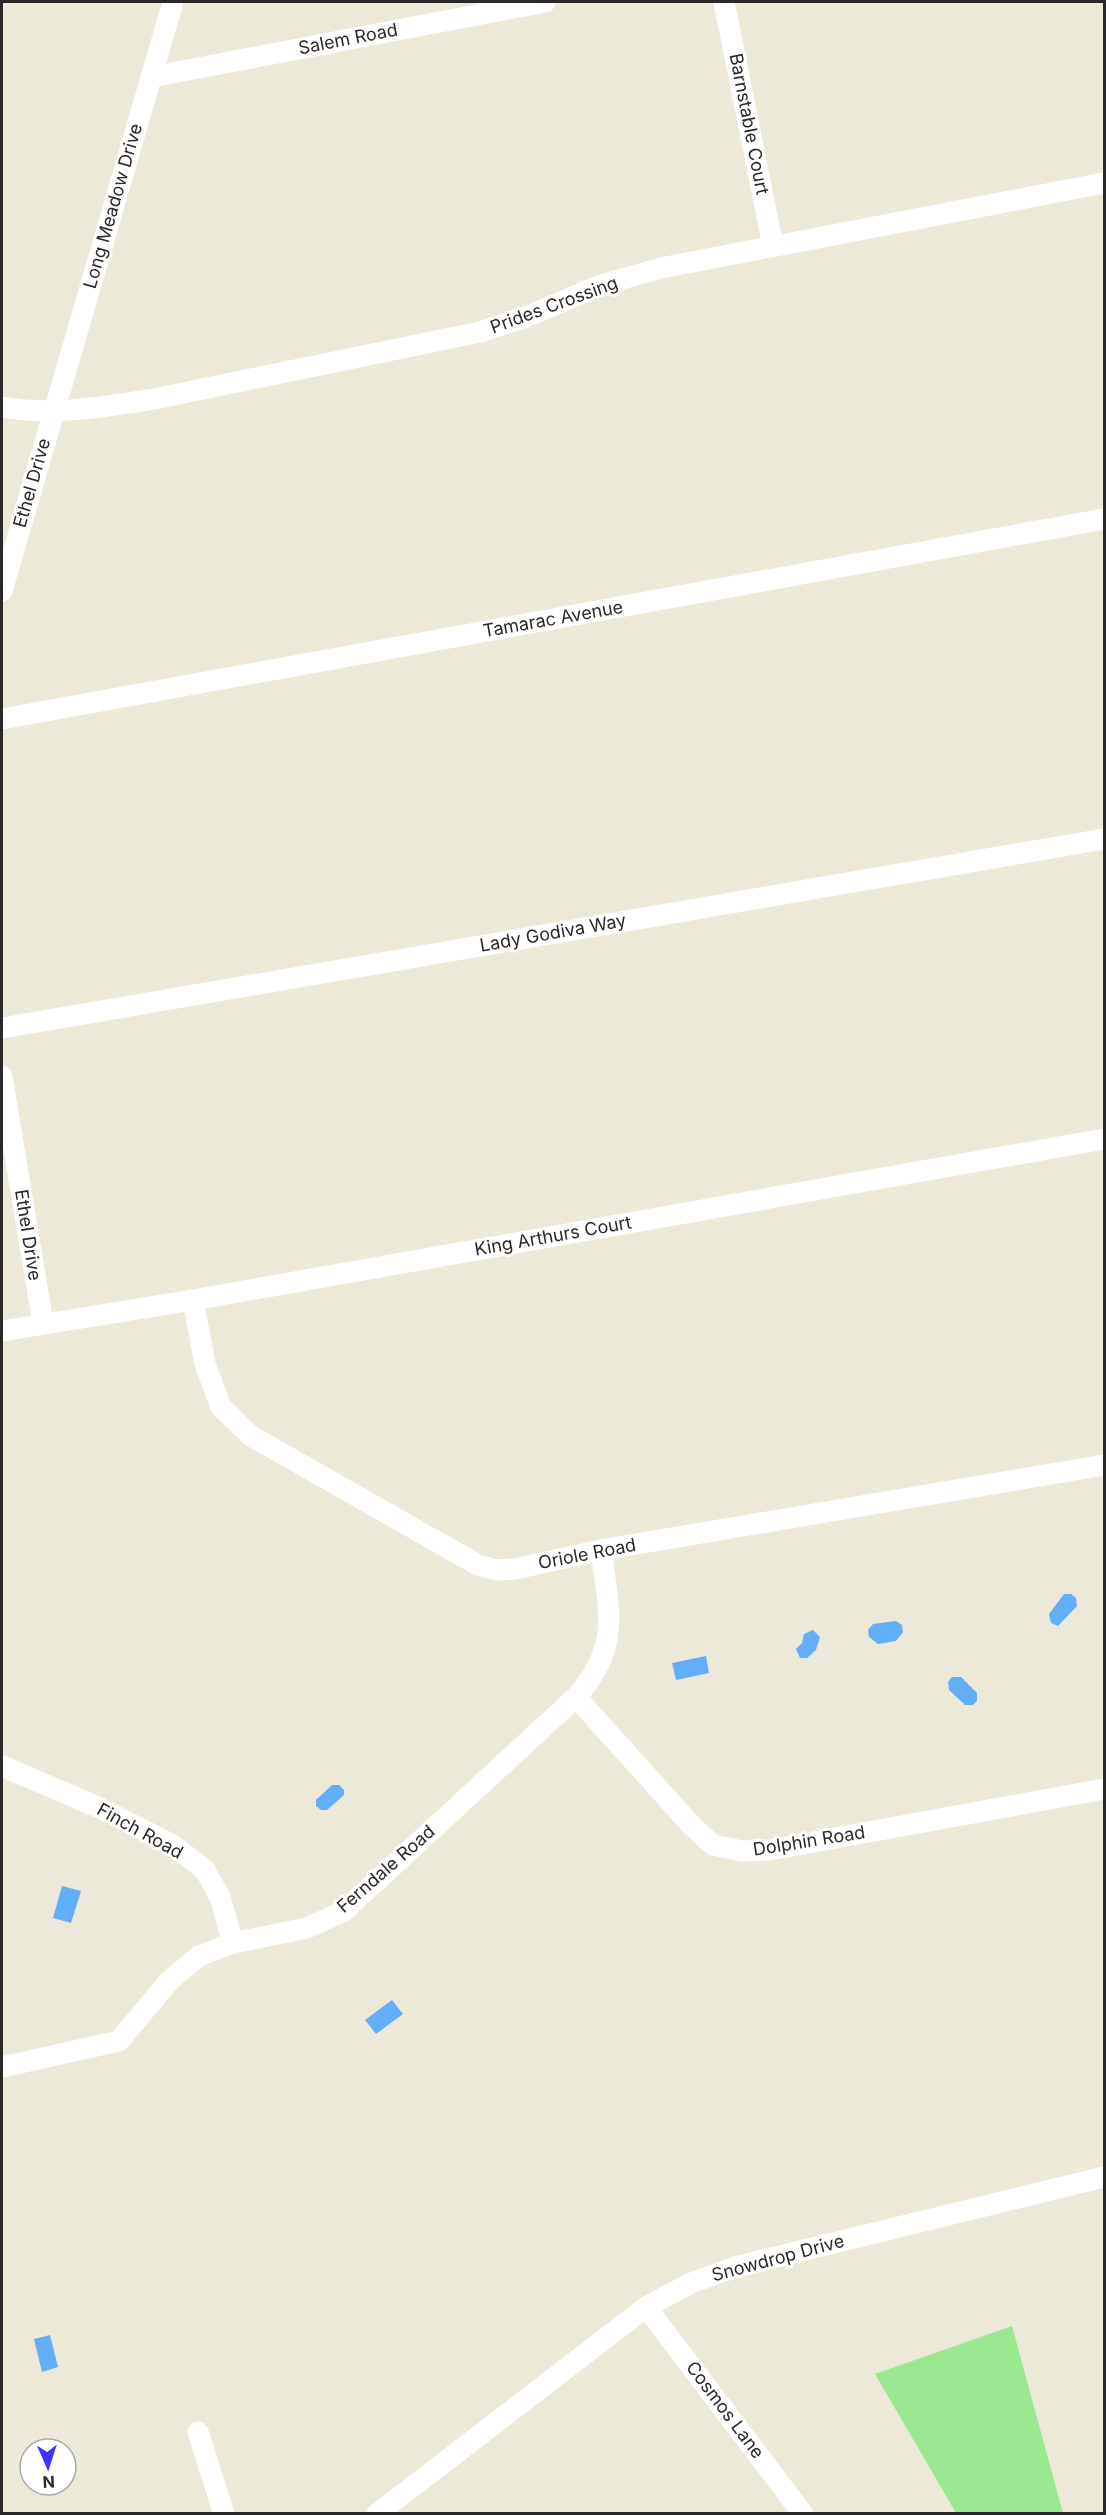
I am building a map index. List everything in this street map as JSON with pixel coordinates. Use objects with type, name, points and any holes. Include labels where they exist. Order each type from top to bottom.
[{"type":"street","name":"Long Meadow Drive","points":[[54,411],[173,2]]},
{"type":"street","name":"Salem Road","points":[[151,77],[545,2]]},
{"type":"street","name":"Barnstable Court","points":[[724,2],[773,246]]},
{"type":"street","name":"Prides Crossing","points":[[2,407],[19,411],[54,411],[100,408],[154,399],[480,332],[526,317],[601,285],[661,268],[1104,183]]},
{"type":"street","name":"Ethel Drive","points":[[2,591],[54,411]]},
{"type":"street","name":"Tamarac Avenue","points":[[2,718],[1104,519]]},
{"type":"street","name":"Lady Godiva Way","points":[[2,1028],[1104,839]]},
{"type":"street","name":"Ethel Drive","points":[[2,1076],[43,1324]]},
{"type":"street","name":"King Arthurs Court","points":[[2,1331],[193,1300],[1104,1139]]},
{"type":"street","name":"Oriole Road","points":[[193,1300],[204,1364],[221,1407],[251,1436],[478,1565],[496,1570],[514,1569],[600,1550],[1104,1465]]},
{"type":"street","name":"Ferndale Road","points":[[2,2067],[119,2041],[170,1980],[199,1956],[233,1943],[307,1928],[344,1911],[576,1697],[593,1678],[606,1649],[610,1616],[600,1550]]},
{"type":"street","name":"Dolphin Road","points":[[576,1697],[692,1826],[713,1845],[742,1851],[770,1850],[1104,1790]]},
{"type":"street","name":"Finch Road","points":[[2,1766],[100,1808],[173,1845],[205,1870],[220,1897],[233,1943]]},
{"type":"street","name":"Snowdrop Drive","points":[[377,2514],[646,2307],[692,2283],[735,2267],[1104,2176]]},
{"type":"street","name":"Cosmos Lane","points":[[646,2307],[803,2514]]},
{"type":"street","points":[[198,2432],[224,2514]]},
{"type":"green space","points":[[1012,2326],[1063,2513],[956,2513],[875,2374]]},
{"type":"water","points":[[1064,1594],[1071,1594],[1076,1598],[1077,1606],[1058,1626],[1051,1623],[1049,1614]]},
{"type":"water","points":[[896,1621],[902,1625],[903,1632],[896,1641],[878,1644],[869,1637],[868,1630],[873,1624]]},
{"type":"water","points":[[813,1630],[820,1637],[816,1650],[807,1658],[800,1658],[796,1649],[802,1643],[804,1634]]},
{"type":"water","points":[[706,1656],[709,1673],[676,1680],[672,1663]]},
{"type":"water","points":[[952,1677],[961,1677],[977,1693],[977,1701],[973,1705],[965,1705],[949,1690],[948,1682]]},
{"type":"water","points":[[332,1785],[339,1785],[344,1790],[344,1795],[327,1810],[321,1810],[316,1806],[316,1800]]},
{"type":"water","points":[[62,1886],[81,1891],[71,1923],[53,1918]]},
{"type":"water","points":[[392,2000],[403,2014],[376,2034],[365,2020]]},
{"type":"water","points":[[50,2335],[58,2367],[42,2372],[34,2339]]}]
